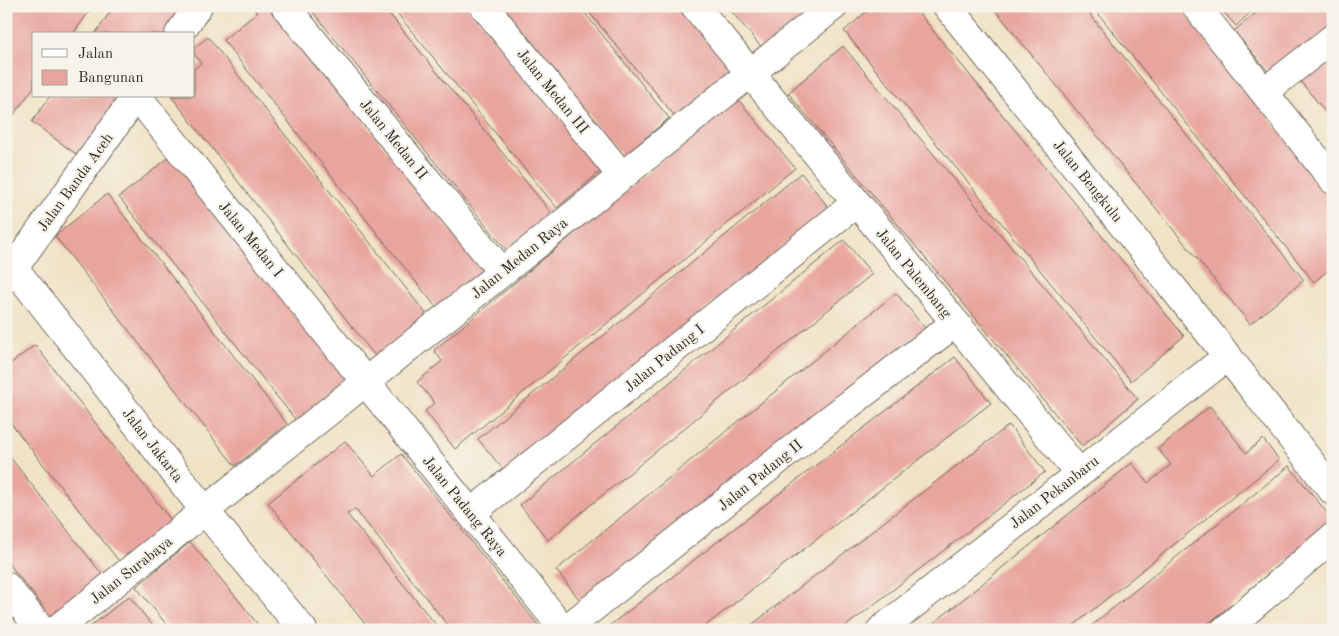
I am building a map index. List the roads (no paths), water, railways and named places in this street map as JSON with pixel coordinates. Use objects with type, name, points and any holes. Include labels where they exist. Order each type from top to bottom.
[{"type":"street","points":[[180,32],[198,6]]},
{"type":"street","name":"Jalan Medan II","points":[[285,6],[502,272]]},
{"type":"street","name":"Jalan Medan III","points":[[484,6],[622,176]]},
{"type":"street","name":"Jalan Palembang","points":[[695,6],[1079,473]]},
{"type":"street","name":"Jalan Medan Raya","points":[[205,511],[834,6]]},
{"type":"street","name":"Jalan Bengkulu","points":[[947,6],[1228,356],[1333,491]]},
{"type":"street","points":[[1196,6],[1333,180]]},
{"type":"street","points":[[1264,92],[1333,38]]},
{"type":"street","name":"Jalan Banda Aceh","points":[[9,268],[135,98]]},
{"type":"street","name":"Jalan Medan I","points":[[138,98],[365,382]]},
{"type":"street","name":"Jalan Padang I","points":[[471,513],[856,203]]},
{"type":"street","name":"Jalan Jakarta","points":[[9,268],[303,630]]},
{"type":"street","name":"Jalan Padang II","points":[[565,630],[816,430],[955,323]]},
{"type":"street","name":"Jalan Pekanbaru","points":[[881,630],[1228,356]]},
{"type":"street","name":"Jalan Padang Raya","points":[[365,382],[565,630]]},
{"type":"street","name":"Jalan Surabaya","points":[[56,630],[205,511]]},
{"type":"street","points":[[1234,628],[1333,538]]},
{"type":"street","points":[[6,586],[41,630]]}]
